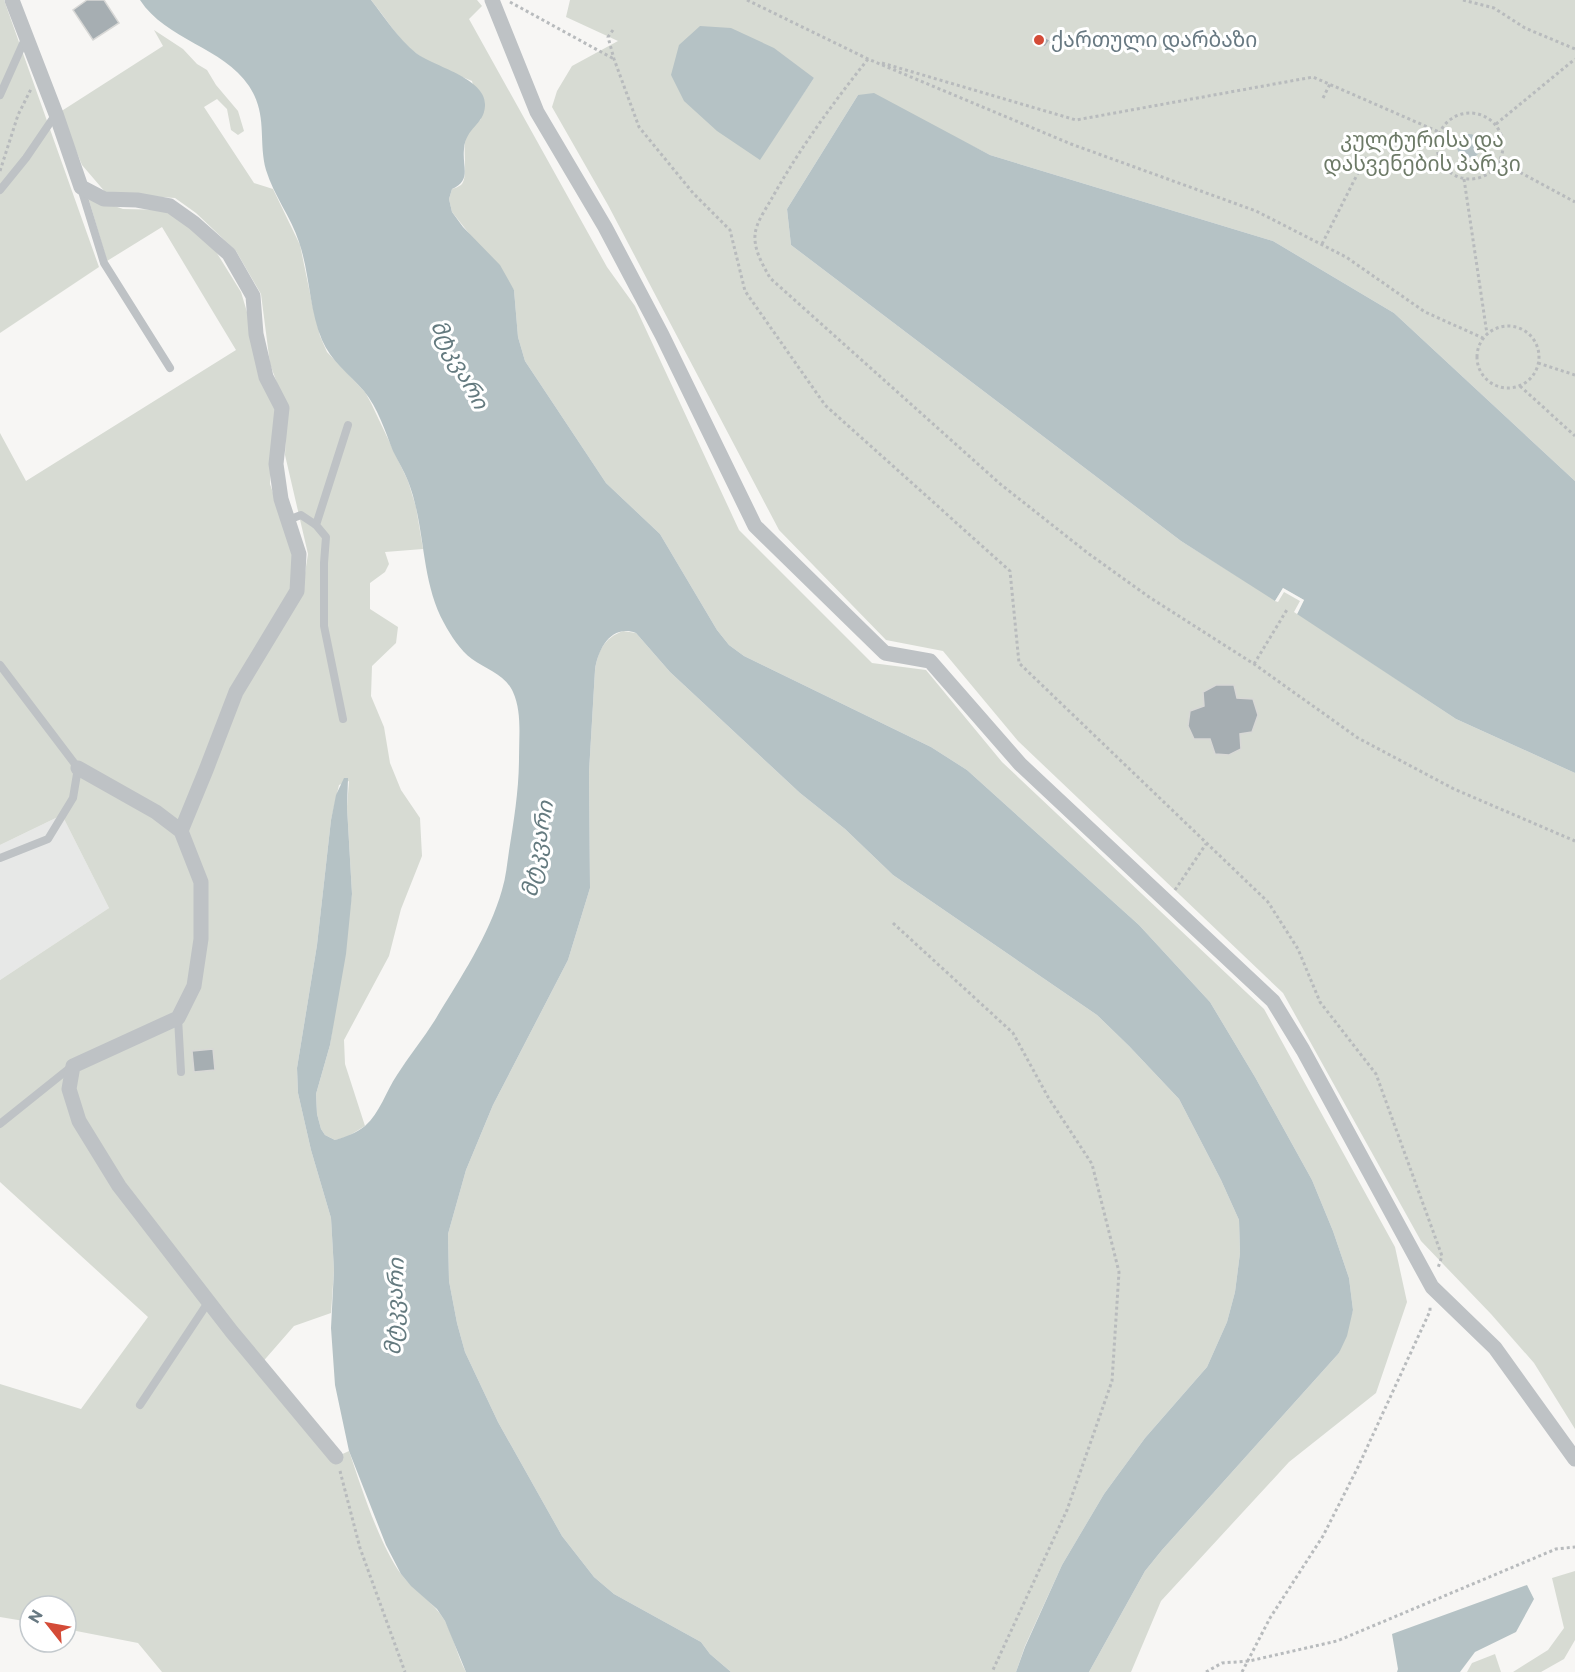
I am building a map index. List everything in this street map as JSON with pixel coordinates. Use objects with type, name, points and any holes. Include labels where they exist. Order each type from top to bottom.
[{"type":"street","points":[[12,0],[42,76],[81,187],[104,199],[137,200],[170,206],[194,223],[229,254],[253,296],[256,334],[266,377],[282,408],[276,464],[281,499],[299,554],[297,591],[237,692],[181,831]]},
{"type":"street","points":[[492,0],[537,112],[605,227],[662,335],[755,526],[885,653],[930,661],[1020,764],[1273,1001],[1303,1050],[1432,1287],[1495,1348],[1575,1459]]},
{"type":"street","points":[[78,768],[156,812],[181,831],[201,882],[201,939],[194,986],[178,1018],[73,1066],[69,1089],[79,1121],[119,1186],[336,1457]]},
{"type":"lane","points":[[0,95],[26,36]]},
{"type":"lane","points":[[0,190],[26,159],[56,114]]},
{"type":"lane","points":[[81,187],[104,263],[170,368]]},
{"type":"lane","points":[[316,525],[348,425]]},
{"type":"lane","points":[[288,519],[301,515],[316,525],[326,537],[324,626],[343,718]]},
{"type":"lane","points":[[0,665],[78,768],[73,798],[48,839],[0,858]]},
{"type":"lane","points":[[178,1018],[180,1072]]},
{"type":"lane","points":[[0,1124],[73,1066]]},
{"type":"lane","points":[[140,1405],[209,1301]]},
{"type":"path","points":[[506,0],[614,59]]},
{"type":"path","points":[[747,0],[868,59],[1071,144],[1257,211],[1346,257],[1425,312],[1483,338]]},
{"type":"path","points":[[1463,0],[1494,8],[1525,28],[1575,49]]},
{"type":"path","points":[[613,30],[608,37],[639,127],[693,193],[730,230],[745,291],[825,405],[1010,571],[1019,663],[1268,902],[1298,950],[1320,1002],[1376,1074],[1442,1256],[1432,1287],[1430,1311],[1358,1467],[1323,1536],[1270,1618],[1242,1672]]},
{"type":"path","points":[[868,59],[1076,120],[1313,77],[1439,132]]},
{"type":"path","points":[[868,59],[822,118],[789,168],[758,222],[755,235],[758,254],[770,278],[966,455],[1050,524],[1149,597],[1254,664],[1358,738],[1454,789],[1575,841]]},
{"type":"path","points":[[1496,124],[1575,59]]},
{"type":"path","points":[[0,171],[28,92],[42,76]]},
{"type":"path","points":[[1323,98],[1330,84]]},
{"type":"path","points":[[1465,112],[1477,113],[1496,124],[1503,142],[1499,161],[1493,169],[1475,179],[1455,176],[1446,170],[1437,152],[1439,132],[1445,122],[1465,112]]},
{"type":"path","points":[[1322,244],[1365,157]]},
{"type":"path","points":[[1499,161],[1575,202]]},
{"type":"path","points":[[1464,178],[1487,334]]},
{"type":"path","points":[[1505,326],[1523,330],[1536,344],[1539,354],[1535,373],[1520,386],[1502,388],[1494,385],[1480,373],[1477,355],[1483,338],[1487,334],[1505,326]]},
{"type":"path","points":[[1538,363],[1575,375]]},
{"type":"path","points":[[1520,386],[1575,436]]},
{"type":"path","points":[[1254,664],[1287,608]]},
{"type":"path","points":[[1168,902],[1206,844]]},
{"type":"path","points":[[893,923],[1013,1033],[1048,1097],[1092,1164],[1119,1272],[1112,1381],[1067,1510],[992,1672]]},
{"type":"path","points":[[336,1457],[360,1548],[405,1672]]},
{"type":"path","points":[[1206,1672],[1222,1663],[1249,1660],[1337,1641],[1556,1549],[1575,1547]]},
{"type":"shaded area","points":[[62,815],[109,908],[0,980],[0,845]]},
{"type":"green space","points":[[0,0],[4,0],[99,267],[0,333]]},
{"type":"green space","points":[[371,0],[477,0],[482,6],[469,19],[607,267],[635,306],[739,530],[872,663],[926,670],[1002,762],[1264,1009],[1395,1247],[1407,1302],[1376,1393],[1289,1462],[1161,1601],[1131,1672],[1089,1672],[1145,1571],[1339,1353],[1353,1310],[1349,1278],[1312,1180],[1210,1002],[1139,925],[967,770],[931,747],[744,656],[729,645],[717,630],[660,534],[606,483],[525,361],[518,337],[514,290],[452,212],[449,199],[452,189],[461,185],[465,176],[466,138],[470,130],[481,119],[472,81],[436,66],[417,54],[398,36]]},
{"type":"green space","name":"კულტურისა და დასვენების პარკი","points":[[570,0],[1575,0],[1575,481],[1394,313],[1273,241],[990,155],[937,128],[858,95],[787,209],[791,245],[1181,541],[1275,600],[1283,587],[1305,600],[1297,613],[1456,719],[1575,773],[1575,1429],[1534,1363],[1421,1241],[1283,993],[1018,741],[943,651],[886,640],[779,530],[608,205],[552,107],[557,91],[572,66],[618,41],[566,17]],"holes":[[[671,75],[814,78],[789,115]]]},
{"type":"green space","points":[[154,30],[183,49],[197,64],[207,70],[216,85],[238,111],[244,131],[238,135],[231,130],[227,109],[217,99],[204,107],[254,183],[273,189],[300,245],[320,336],[327,352],[365,392],[408,481],[416,507],[423,549],[385,552],[389,564],[385,572],[370,583],[370,609],[398,627],[396,643],[372,666],[371,696],[384,727],[390,763],[401,790],[420,818],[422,856],[401,909],[389,956],[344,1040],[345,1064],[365,1126],[347,1137],[335,1140],[325,1135],[321,1129],[317,1114],[316,1094],[330,1045],[352,894],[347,807],[349,781],[339,785],[331,820],[317,945],[297,1068],[298,1093],[311,1150],[331,1218],[334,1270],[331,1313],[294,1326],[260,1365],[336,1457],[349,1451],[385,1547],[401,1574],[445,1621],[466,1672],[162,1672],[138,1643],[78,1631],[78,1594],[18,1594],[18,1620],[0,1617],[0,1384],[81,1409],[148,1317],[0,1182],[0,980],[109,908],[62,815],[0,845],[0,433],[26,481],[236,350],[162,227],[107,261],[88,197],[123,209],[170,210],[215,250],[241,292],[278,416],[271,460],[270,484],[293,552],[302,592],[308,554],[285,455],[287,410],[270,364],[261,294],[236,251],[196,213],[175,198],[106,193],[82,165],[60,112],[163,46]]},
{"type":"green space","points":[[623,631],[636,633],[670,672],[800,793],[845,829],[893,875],[1097,1015],[1179,1099],[1239,1220],[1240,1253],[1235,1292],[1227,1322],[1207,1367],[1145,1438],[1104,1494],[1062,1565],[1025,1646],[1016,1672],[731,1672],[710,1654],[701,1642],[614,1594],[594,1577],[562,1536],[498,1422],[465,1352],[449,1281],[448,1234],[466,1170],[493,1105],[568,960],[590,888],[589,772],[595,670],[603,646],[611,637]]},
{"type":"green space","points":[[1575,1571],[1575,1640],[1564,1659],[1541,1672],[1513,1672],[1548,1650],[1564,1628],[1552,1578]]},
{"type":"green space","points":[[1495,1654],[1501,1672],[1467,1672],[1472,1663]]},
{"type":"water","name":"მტკვარი","points":[[140,0],[371,0],[416,53],[458,74],[478,88],[483,96],[484,112],[465,142],[465,172],[462,181],[452,189],[449,199],[452,212],[463,227],[500,265],[514,290],[518,337],[525,361],[606,483],[660,534],[717,630],[729,645],[744,656],[931,747],[967,770],[1139,925],[1210,1002],[1255,1077],[1312,1180],[1333,1231],[1349,1278],[1353,1310],[1347,1336],[1339,1353],[1145,1571],[1089,1672],[1016,1672],[1062,1565],[1104,1494],[1145,1438],[1207,1367],[1227,1322],[1235,1292],[1240,1253],[1239,1220],[1179,1099],[1097,1015],[893,875],[845,829],[800,793],[670,672],[636,633],[627,631],[619,632],[607,640],[599,654],[595,670],[589,772],[590,888],[568,960],[493,1105],[466,1170],[448,1234],[449,1281],[465,1352],[498,1422],[562,1536],[594,1577],[614,1594],[701,1642],[710,1654],[731,1672],[466,1672],[445,1621],[437,1609],[401,1574],[386,1545],[349,1451],[335,1385],[331,1328],[334,1270],[331,1218],[311,1150],[298,1093],[297,1068],[317,945],[331,820],[336,795],[344,778],[348,778],[347,807],[352,894],[346,954],[330,1045],[316,1094],[317,1114],[321,1129],[325,1135],[335,1140],[358,1131],[375,1115],[393,1081],[435,1020],[489,924],[504,880],[514,816],[519,770],[518,708],[513,692],[506,681],[472,659],[460,647],[436,606],[427,571],[418,516],[406,477],[373,405],[364,391],[330,354],[322,340],[299,242],[266,170],[261,117],[255,97],[238,73],[225,62],[164,25]]},
{"type":"water","points":[[700,26],[731,28],[774,48],[814,78],[760,160],[717,131],[684,101],[671,75],[679,45]]},
{"type":"water","points":[[874,93],[990,155],[1273,241],[1394,313],[1575,481],[1575,773],[1456,719],[1297,614],[1304,600],[1283,588],[1275,601],[1181,541],[791,245],[787,209],[858,95]]},
{"type":"water","points":[[1469,134],[1478,137],[1481,146],[1478,155],[1469,158],[1460,155],[1457,146],[1460,137]]},
{"type":"water","points":[[1527,1585],[1534,1599],[1516,1632],[1475,1652],[1460,1672],[1397,1672],[1392,1634]]},
{"type":"pier","points":[[1283,588],[1304,600],[1297,614],[1294,612],[1300,601],[1284,592],[1278,602],[1275,601]]},
{"type":"building","points":[[87,0],[104,0],[119,23],[93,40],[73,10]]},
{"type":"building","points":[[1039,34],[1050,40],[1045,47],[1035,42]]},
{"type":"building","points":[[1216,685],[1234,685],[1237,698],[1253,699],[1258,715],[1252,732],[1240,734],[1241,749],[1229,755],[1215,754],[1210,739],[1194,739],[1188,726],[1190,711],[1204,706],[1203,692]]},
{"type":"building","points":[[213,1049],[215,1070],[194,1072],[192,1051]]},
{"type":"place","name":"ქართული დარბაზი","points":[[1039,40]]}]
